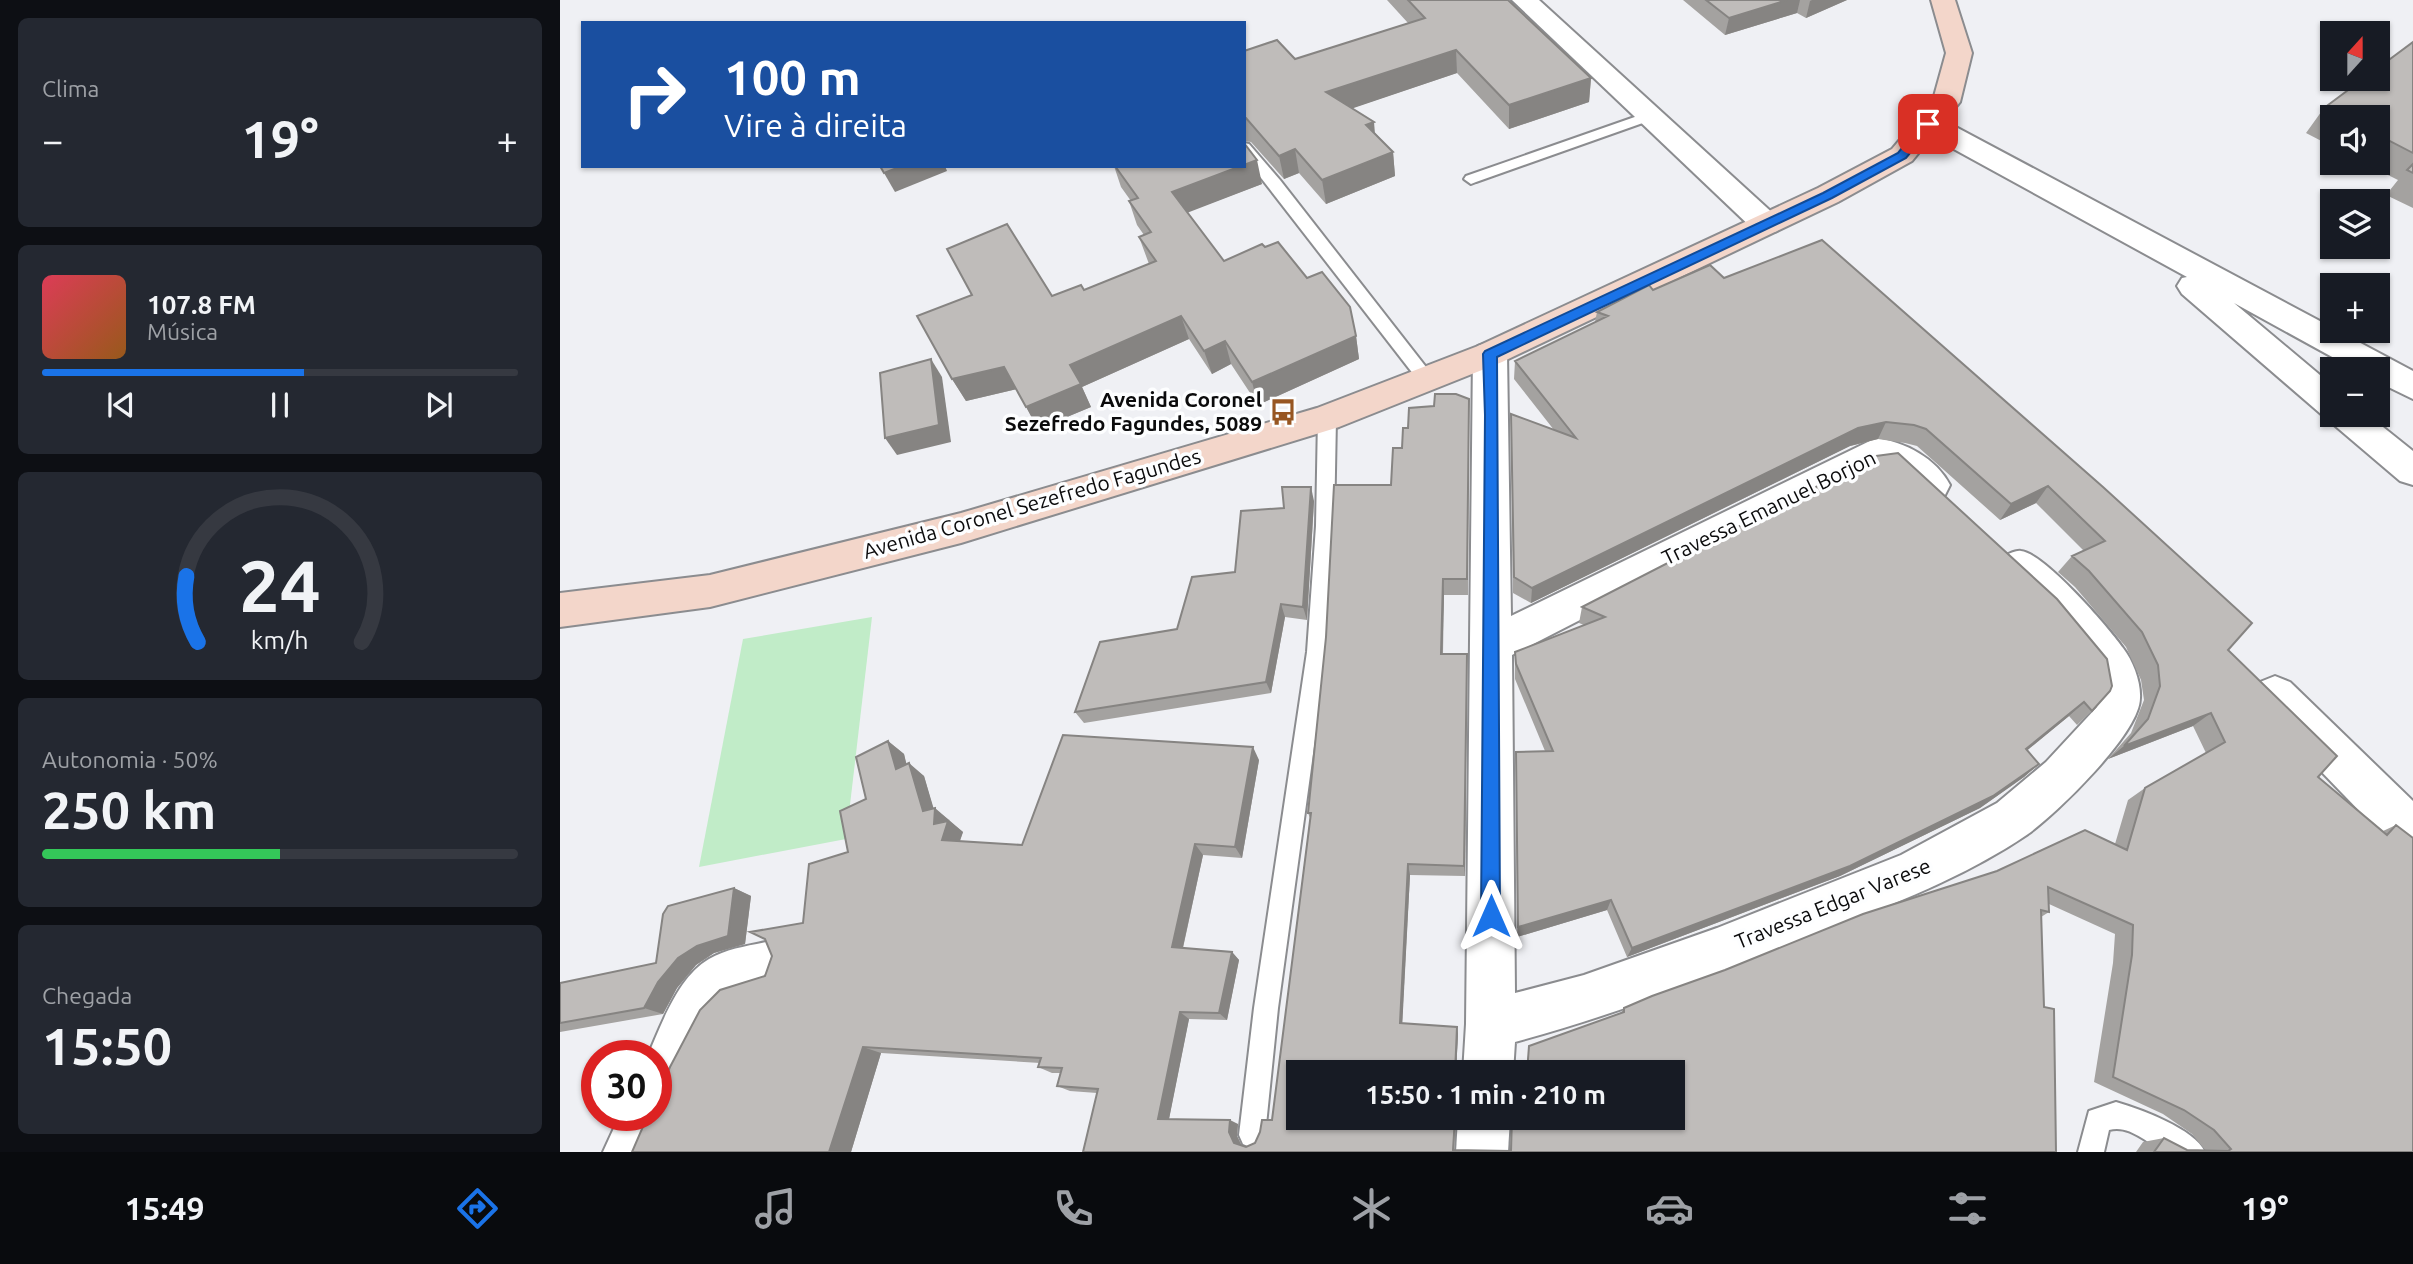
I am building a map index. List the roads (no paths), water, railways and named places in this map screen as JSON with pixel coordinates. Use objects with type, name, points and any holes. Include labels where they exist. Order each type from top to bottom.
[{"type":"main road","name":"Avenida Coronel Sezefredo Fagundes","points":[[560,610],[710,591],[961,528],[1327,418],[1490,354],[1766,224],[1902,155],[1946,102],[1959,53],[1943,0]]},
{"type":"street","points":[[1524,0],[1766,224]]},
{"type":"street","points":[[1928,124],[2413,386]]},
{"type":"street","points":[[2132,234],[2320,393]]},
{"type":"street","points":[[1489,1060],[1491,1024],[1490,354]]},
{"type":"street","points":[[2360,427],[2413,471]]},
{"type":"street","name":"Travessa Emanuel Borjon","points":[[1491,646],[1876,452],[1902,458],[1961,512]]},
{"type":"street","name":"Travessa Edgar Varese","points":[[1491,1024],[1584,999],[1705,956],[1916,872],[2013,818],[2062,776],[2114,718],[2120,699],[2118,681],[2109,662],[2059,601],[1990,539]]},
{"type":"street","points":[[2275,695],[2386,807],[2413,828]]},
{"type":"street","points":[[672,1061],[710,988],[726,976],[766,966]]},
{"type":"street","points":[[1482,1152],[1483,1130]]},
{"type":"street","points":[[629,1152],[639,1131]]},
{"type":"lane","points":[[1471,179],[1649,116]]},
{"type":"lane","points":[[1246,150],[1275,183],[1427,380]]},
{"type":"lane","points":[[1252,1135],[1266,1008],[1317,652],[1325,526],[1327,418]]},
{"type":"lane","points":[[2091,1152],[2098,1120],[2116,1115],[2142,1123],[2192,1152]]},
{"type":"place","name":"Avenida Coronel Sezefredo Fagundes, 5089","points":[[1283,412]]}]
